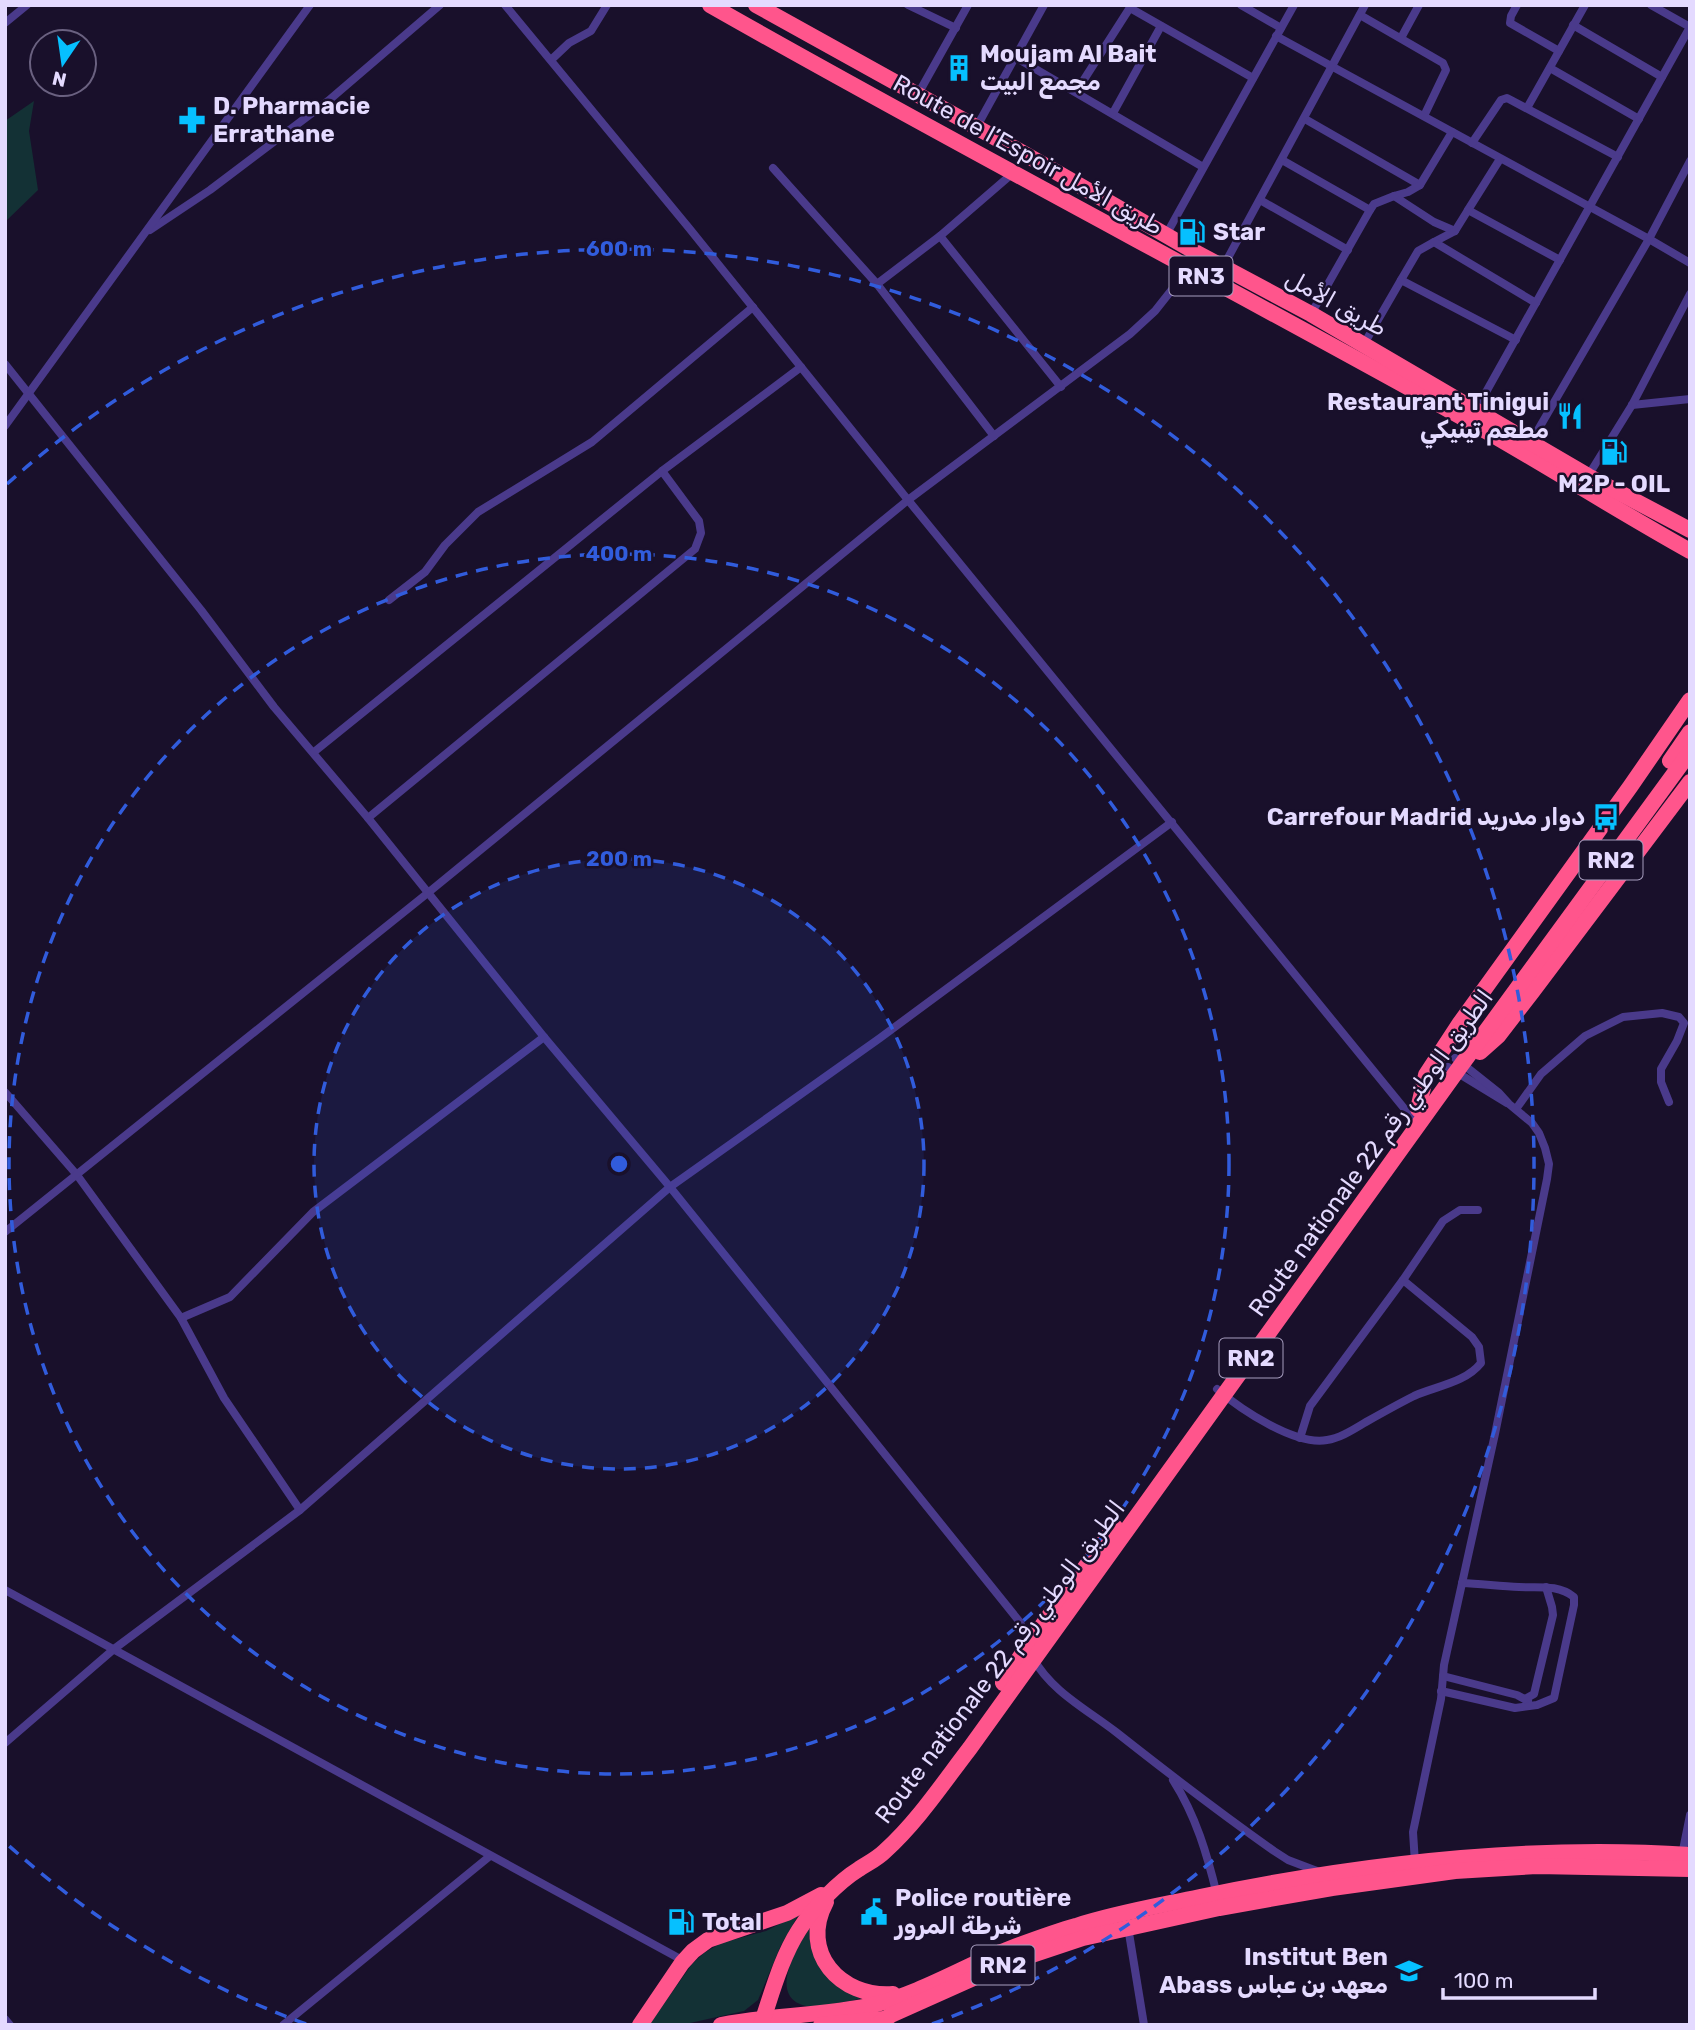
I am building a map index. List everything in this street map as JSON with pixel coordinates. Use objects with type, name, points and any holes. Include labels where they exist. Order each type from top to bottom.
[{"type":"highway","name":"Route de l’Espoir طريق الأمل","points":[[710,5],[842,80],[1456,414],[1690,551]]},
{"type":"highway","name":"طريق الأمل","points":[[756,5],[1196,253],[1364,344],[1588,476],[1690,530]]},
{"type":"highway","points":[[1415,1113],[1426,1075],[1460,1023],[1690,700]]},
{"type":"highway","name":"RN2","points":[[1574,902],[1690,732]]},
{"type":"highway","name":"RN2","points":[[1574,902],[1690,752]]},
{"type":"highway","points":[[1458,1064],[1480,1052],[1498,1036],[1690,782]]},
{"type":"highway","name":"Route nationale 22 الطريق الوطني رقم","points":[[836,1888],[858,1869],[884,1853],[916,1819],[1032,1650],[1574,902]]},
{"type":"highway","name":"Route nationale 22 الطريق الوطني رقم","points":[[1220,1392],[1415,1113],[1458,1064]]},
{"type":"highway","name":"RN2","points":[[836,1888],[811,1913],[798,1931],[775,1984],[763,2021],[873,2005],[909,1993],[1001,1952],[1076,1926],[1126,1920],[1218,1901],[1323,1873],[1455,1871],[1687,1860]]},
{"type":"highway","name":"RN2","points":[[1218,1901],[1332,1888],[1415,1870]]},
{"type":"highway","points":[[836,1888],[822,1910],[818,1931],[822,1953],[832,1972],[849,1986],[869,1994],[909,1993]]},
{"type":"highway","name":"RN2","points":[[640,2025],[684,1961],[708,1940],[787,1913],[836,1888]]},
{"type":"highway","name":"RN2","points":[[821,2025],[881,2022],[1005,1964],[1083,1938],[1126,1920]]},
{"type":"highway","points":[[721,2025],[763,2021]]},
{"type":"street","points":[[5,23],[27,5]]},
{"type":"street","points":[[5,426],[310,5]]},
{"type":"street","points":[[145,233],[210,190],[328,101],[440,5]]},
{"type":"street","points":[[505,5],[1172,822],[1415,1113]]},
{"type":"street","points":[[551,60],[569,43],[591,31],[607,5]]},
{"type":"street","points":[[908,5],[956,28]]},
{"type":"street","points":[[917,96],[968,5]]},
{"type":"street","points":[[976,128],[1044,5]]},
{"type":"street","points":[[1241,5],[1281,28]]},
{"type":"street","points":[[1166,235],[1294,5]]},
{"type":"street","points":[[1223,267],[1365,5]]},
{"type":"street","points":[[1401,38],[1419,5]]},
{"type":"street","points":[[1517,5],[1510,23],[1559,51]]},
{"type":"street","points":[[1527,108],[1585,5]]},
{"type":"street","points":[[1476,410],[1690,27],[1651,5]]},
{"type":"street","points":[[1076,92],[1130,7],[1252,78]]},
{"type":"street","points":[[1360,15],[1446,66],[1447,70],[1424,116]]},
{"type":"street","points":[[1113,113],[1161,26]]},
{"type":"street","points":[[1573,26],[1662,77]]},
{"type":"street","points":[[1276,36],[1690,263]]},
{"type":"street","points":[[1015,57],[1203,167]]},
{"type":"street","points":[[1550,68],[1639,119]]},
{"type":"street","points":[[1472,143],[1504,98],[1618,157]]},
{"type":"street","points":[[1305,119],[1420,185]]},
{"type":"street","points":[[1311,314],[1374,204],[1420,185],[1452,131]]},
{"type":"street","points":[[1364,344],[1418,251],[1455,232],[1500,159]]},
{"type":"street","points":[[1282,160],[1370,210]]},
{"type":"street","points":[[1529,441],[1649,239],[1690,161]]},
{"type":"street","points":[[773,168],[877,284],[994,436]]},
{"type":"street","points":[[877,284],[940,236],[1013,173]]},
{"type":"street","points":[[1394,196],[1455,232]]},
{"type":"street","points":[[1260,200],[1348,250]]},
{"type":"street","points":[[1468,210],[1560,260]]},
{"type":"street","points":[[940,236],[1061,387]]},
{"type":"street","points":[[1434,242],[1536,303]]},
{"type":"street","points":[[5,1232],[429,892],[908,500],[1130,334],[1155,311],[1188,269],[1196,253]]},
{"type":"street","points":[[1401,280],[1516,340]]},
{"type":"street","points":[[1588,476],[1632,405],[1690,294]]},
{"type":"street","points":[[388,600],[425,572],[445,545],[478,512],[592,442],[753,307]]},
{"type":"street","points":[[5,364],[201,610],[274,707],[314,752],[544,1037],[670,1187],[1019,1621],[1042,1673],[1061,1692],[1274,1851],[1323,1873],[1332,1888]]},
{"type":"street","points":[[314,752],[662,471],[801,367]]},
{"type":"street","points":[[1632,405],[1690,399]]},
{"type":"street","points":[[368,818],[695,549],[701,533],[699,522],[662,471]]},
{"type":"street","points":[[5,1743],[114,1649],[300,1510],[670,1187],[880,1038],[1172,822]]},
{"type":"street","points":[[1512,1107],[1541,1074],[1585,1036],[1623,1017],[1662,1013],[1679,1017],[1684,1023],[1661,1069],[1661,1082],[1669,1101]]},
{"type":"street","points":[[181,1318],[230,1297],[313,1212],[544,1037]]},
{"type":"street","points":[[1415,1870],[1413,1832],[1549,1164],[1539,1133],[1532,1123],[1498,1099],[1458,1064]]},
{"type":"street","points":[[5,1092],[77,1175],[181,1318],[224,1398],[300,1510]]},
{"type":"street","points":[[1300,1438],[1310,1406],[1443,1221],[1460,1210],[1478,1210]]},
{"type":"street","points":[[1220,1392],[1287,1434],[1326,1441],[1341,1436],[1398,1404],[1470,1374],[1481,1363],[1479,1346],[1472,1337],[1403,1280]]},
{"type":"street","points":[[1441,1691],[1515,1708],[1537,1705],[1554,1698],[1574,1605],[1574,1597],[1567,1591],[1546,1587],[1462,1583]]},
{"type":"street","points":[[1525,1699],[1534,1694],[1553,1615],[1546,1587]]},
{"type":"street","points":[[5,1590],[684,1961]]},
{"type":"street","points":[[1443,1676],[1517,1695],[1537,1705]]},
{"type":"street","points":[[1170,1775],[1193,1816],[1202,1839],[1218,1901]]},
{"type":"street","points":[[1687,1860],[1690,1815]]},
{"type":"street","points":[[284,2025],[490,1856]]},
{"type":"street","points":[[1126,1920],[1144,2025]]},
{"type":"street","points":[[5,2019],[10,2025]]},
{"type":"green space","points":[[34,101],[29,131],[38,190],[5,222],[5,121]]},
{"type":"green space","points":[[799,1914],[781,1945],[758,2000],[744,2011],[681,2025],[649,2025],[692,1964],[704,1953],[721,1943],[766,1931]]},
{"type":"green space","points":[[810,1928],[810,1943],[815,1957],[860,1999],[806,2006],[794,2001],[788,1993],[788,1970]]},
{"type":"place","name":"Moujam Al Bait مجمع البيت","points":[[959,68]]},
{"type":"place","name":"D. Pharmacie Errathane","points":[[192,120]]},
{"type":"place","name":"Star","points":[[1192,232]]},
{"type":"place","name":"Restaurant Tinigui مطعم تينيكي","points":[[1570,416]]},
{"type":"place","name":"M2P - OIL","points":[[1614,452]]},
{"type":"place","name":"Carrefour Madrid دوار مدريد","points":[[1606,817]]},
{"type":"place","name":"Police routière شرطة المرور","points":[[874,1912]]},
{"type":"place","name":"Total","points":[[681,1922]]},
{"type":"place","name":"Institut Ben Abass معهد بن عباس","points":[[1409,1971]]}]
